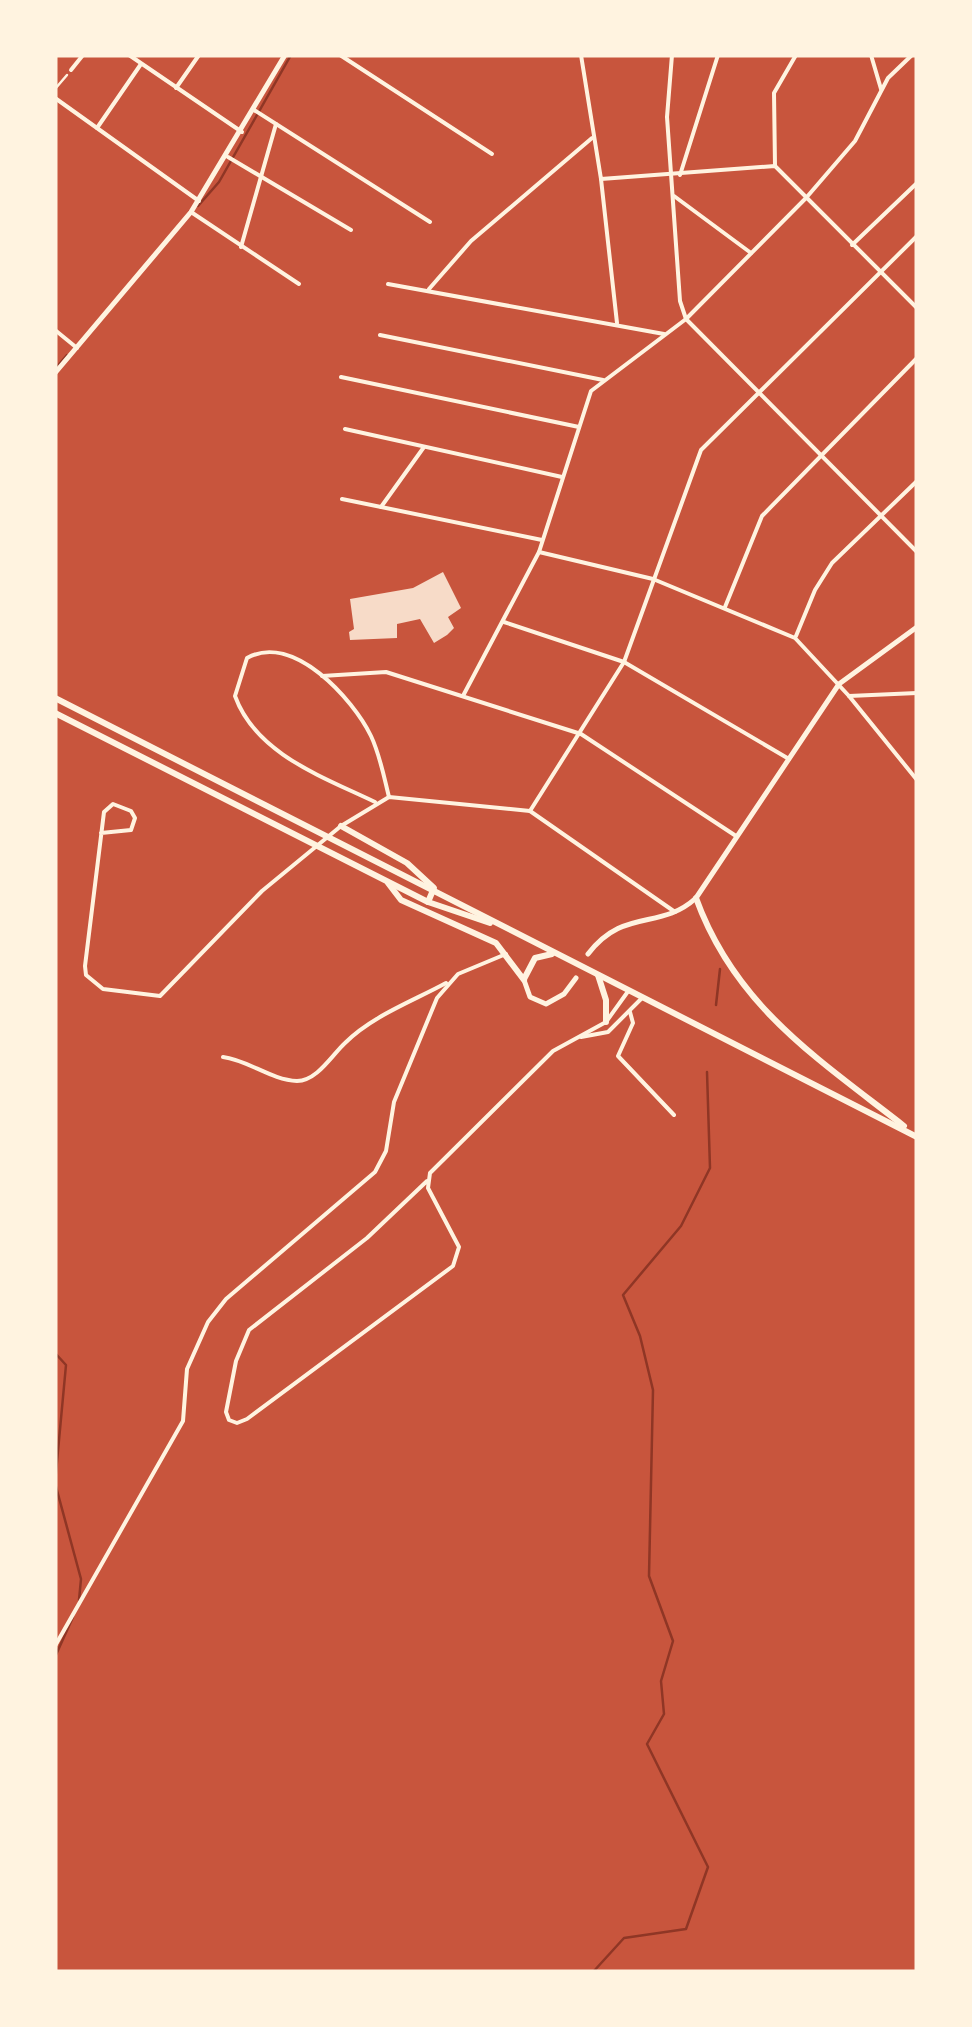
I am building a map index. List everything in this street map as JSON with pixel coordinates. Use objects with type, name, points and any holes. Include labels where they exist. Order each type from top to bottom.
[{"type":"main road","points":[[55,698],[917,1137]]},
{"type":"main road","points":[[55,714],[428,902],[505,928]]},
{"type":"main road","points":[[342,826],[406,864],[434,888]]},
{"type":"main road","points":[[388,882],[401,900],[490,939],[524,980],[535,958],[556,954]]},
{"type":"main road","points":[[428,902],[434,888]]},
{"type":"main road","points":[[696,898],[717,952],[770,1017],[917,1137]]},
{"type":"main road","points":[[597,974],[606,1000],[602,1025]]},
{"type":"street","points":[[71,70],[83,55]]},
{"type":"street","points":[[129,55],[242,132]]},
{"type":"street","points":[[176,88],[198,55]]},
{"type":"street","points":[[55,373],[199,201],[285,55]]},
{"type":"street","points":[[340,55],[492,154]]},
{"type":"street","points":[[582,55],[617,323]]},
{"type":"street","points":[[672,55],[666,89],[676,175],[680,301],[686,318],[917,552]]},
{"type":"street","points":[[676,175],[718,55]]},
{"type":"street","points":[[796,55],[774,93],[775,166],[917,308]]},
{"type":"street","points":[[871,55],[881,89]]},
{"type":"street","points":[[464,694],[539,552],[589,396],[603,380],[686,318],[806,198],[855,141],[881,89],[912,55]]},
{"type":"street","points":[[97,128],[141,64]]},
{"type":"street","points":[[55,98],[199,201]]},
{"type":"street","points":[[254,110],[430,222]]},
{"type":"street","points":[[241,247],[264,178],[276,124]]},
{"type":"street","points":[[429,289],[471,241],[592,138]]},
{"type":"street","points":[[228,156],[351,230]]},
{"type":"street","points":[[601,179],[775,166]]},
{"type":"street","points":[[852,245],[917,184]]},
{"type":"street","points":[[674,196],[751,253]]},
{"type":"street","points":[[190,212],[299,284]]},
{"type":"street","points":[[530,811],[624,662],[701,450],[917,236]]},
{"type":"street","points":[[388,284],[666,334]]},
{"type":"street","points":[[55,330],[76,348]]},
{"type":"street","points":[[380,335],[603,380]]},
{"type":"street","points":[[725,607],[762,516],[917,358]]},
{"type":"street","points":[[342,377],[578,427]]},
{"type":"street","points":[[345,429],[562,477]]},
{"type":"street","points":[[380,506],[424,447]]},
{"type":"street","points":[[795,638],[822,576],[917,481]]},
{"type":"street","points":[[342,500],[542,540]]},
{"type":"street","points":[[539,552],[653,579],[795,638],[839,684],[895,759],[917,780]]},
{"type":"street","points":[[504,622],[624,662],[788,759]]},
{"type":"street","points":[[588,954],[611,929],[675,912],[696,898],[839,684],[917,627]]},
{"type":"street","points":[[376,802],[276,750],[248,724],[235,696],[238,677],[253,654],[281,655],[322,676],[371,737],[388,797]]},
{"type":"street","points":[[322,676],[378,670],[581,734],[736,836]]},
{"type":"street","points":[[849,696],[917,693]]},
{"type":"street","points":[[101,834],[131,830],[131,811],[120,804],[107,807],[101,834],[86,975],[103,989],[152,997],[167,991],[231,918],[327,837],[388,797],[530,811],[675,912]]},
{"type":"street","points":[[222,1057],[245,1060],[280,1078],[299,1081],[318,1071],[359,1030],[506,954]]},
{"type":"street","points":[[524,980],[530,997],[546,1004],[564,994],[576,978]]},
{"type":"street","points":[[55,1646],[183,1421],[187,1369],[208,1322],[226,1299],[381,1162],[394,1102],[437,998],[449,982]]},
{"type":"street","points":[[598,1035],[630,990]]},
{"type":"street","points":[[576,1037],[598,1035],[614,1028],[644,997]]},
{"type":"street","points":[[630,1012],[632,1026],[618,1056],[674,1115]]},
{"type":"street","points":[[427,1181],[459,1247],[452,1266],[247,1419],[228,1420],[226,1412],[236,1361],[250,1330],[367,1238],[427,1181],[435,1165],[540,1064],[576,1037],[602,1025]]},
{"type":"path","points":[[55,89],[71,70]]},
{"type":"building","points":[[443,572],[461,608],[448,617],[454,628],[447,635],[434,643],[420,619],[397,624],[397,638],[350,640],[349,632],[354,629],[350,599],[413,588]]},
{"type":"waterway","points":[[198,206],[219,182],[291,55]]},
{"type":"waterway","points":[[55,369],[67,355]]},
{"type":"waterway","points":[[716,1005],[720,969]]},
{"type":"waterway","points":[[593,1972],[624,1938],[686,1929],[708,1867],[647,1744],[664,1714],[661,1681],[673,1641],[649,1576],[653,1390],[640,1336],[623,1295],[681,1226],[710,1168],[707,1072]]},
{"type":"waterway","points":[[55,1353],[66,1365],[55,1483],[81,1579],[79,1600]]},
{"type":"waterway","points":[[55,1657],[73,1617]]}]
